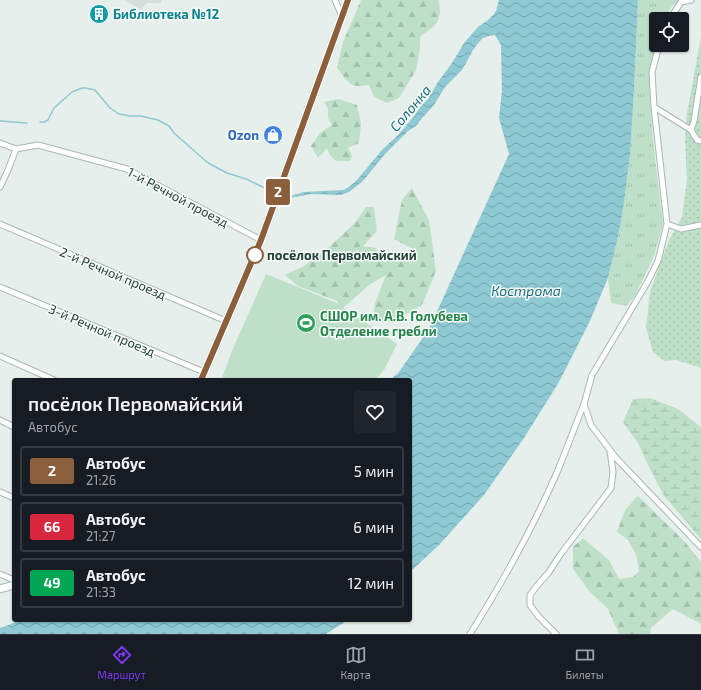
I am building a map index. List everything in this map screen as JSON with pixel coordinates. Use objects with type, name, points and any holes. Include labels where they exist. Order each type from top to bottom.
[{"type":"street","points":[[335,0],[342,16]]},
{"type":"street","points":[[202,378],[261,240],[348,0]]},
{"type":"street","points":[[675,12],[681,2],[691,0]]},
{"type":"street","points":[[470,634],[490,601],[529,529],[557,471],[584,404],[592,374],[658,261],[667,224],[654,107],[652,72],[657,52]]},
{"type":"street","points":[[691,130],[694,121],[701,77]]},
{"type":"street","points":[[654,107],[691,130],[697,140],[701,141]]},
{"type":"street","points":[[0,143],[16,149],[0,187]]},
{"type":"street","name":"1-й Речной проезд","points":[[16,149],[38,144],[127,169],[261,240]]},
{"type":"street","name":"2-й Речной проезд","points":[[0,224],[226,321]]},
{"type":"street","points":[[667,224],[681,229],[701,225]]},
{"type":"street","name":"3-й Речной проезд","points":[[0,287],[204,372]]},
{"type":"street","points":[[0,356],[50,378]]},
{"type":"street","points":[[584,404],[591,425],[616,458],[701,548]]},
{"type":"street","points":[[0,420],[12,426]]},
{"type":"street","points":[[556,634],[538,616],[530,605],[530,596],[611,488],[613,472],[610,450]]},
{"type":"street","points":[[0,492],[12,497]]},
{"type":"street","points":[[0,574],[12,579]]},
{"type":"street","points":[[0,589],[12,586]]},
{"type":"shaded area","points":[[125,0],[162,0],[161,3],[147,3],[141,10]]},
{"type":"green space","points":[[361,0],[438,0],[439,3],[440,13],[437,22],[420,37],[420,48],[416,70],[399,98],[387,103],[374,97],[369,85],[358,86],[347,81],[337,68],[343,42]]},
{"type":"green space","points":[[638,0],[681,0],[672,6],[669,12],[649,12],[649,52],[654,52],[650,72],[650,100],[653,141],[663,224],[654,256],[636,294],[626,306],[611,303],[608,278],[618,237],[624,203],[630,155]]},
{"type":"green space","points":[[701,37],[701,368],[676,360],[664,361],[653,352],[646,328],[650,292],[669,240],[682,217],[687,180],[685,141],[687,113]]},
{"type":"green space","points":[[338,99],[357,105],[361,124],[359,143],[348,148],[352,156],[350,161],[336,161],[329,154],[327,148],[318,158],[311,146],[320,133],[332,125],[328,118],[328,109],[324,102]]},
{"type":"green space","points":[[412,188],[429,220],[436,271],[422,305],[393,322],[373,319],[375,303],[386,275],[369,285],[341,310],[337,301],[298,286],[285,275],[304,266],[328,248],[355,223],[366,207],[374,207],[377,231],[363,246],[376,248],[380,258],[394,260],[410,257],[414,250],[394,239],[402,200]]},
{"type":"green space","name":"СШОР им. А.В. Голубева Отделение гребли","points":[[266,274],[337,303],[397,344],[384,370],[377,378],[222,378],[234,346]]},
{"type":"green space","points":[[650,398],[678,409],[701,427],[701,539],[664,496],[638,443],[623,422],[633,399]]},
{"type":"green space","points":[[638,496],[685,542],[701,562],[701,624],[673,609],[651,628],[650,634],[619,634],[608,609],[589,591],[573,569],[573,547],[583,538],[609,560],[619,579],[633,577],[639,571],[636,554],[627,539],[617,532],[625,510]]},
{"type":"water","name":"Кострома","points":[[499,0],[638,0],[630,155],[624,203],[618,237],[608,278],[589,323],[559,382],[524,438],[484,495],[439,545],[412,570],[412,378],[392,378],[399,372],[429,329],[509,154],[499,118],[502,91],[501,45],[495,35],[483,38],[478,43],[461,71],[445,87],[434,105],[416,126],[408,131],[385,154],[363,181],[349,192],[341,195],[311,194],[290,198],[287,197],[304,192],[343,190],[356,181],[382,150],[399,134],[428,99],[464,43],[478,27],[488,20],[496,11]]},
{"type":"water","points":[[16,622],[345,622],[326,634],[0,634],[0,628]]},
{"type":"waterway","name":"Солонка","points":[[40,122],[48,120],[54,108],[72,92],[82,88],[95,90],[110,108],[119,114],[141,116],[158,120],[169,126],[174,133],[208,163],[227,173],[246,179],[267,189]]},
{"type":"waterway","name":"Солонка","points":[[0,121],[27,123]]},
{"type":"bus line","name":"2","points":[[202,378],[261,240],[348,0]]},
{"type":"place","name":"Библиотека №12","points":[[99,14]]},
{"type":"place","name":"Ozon","points":[[273,135]]},
{"type":"place","name":"посёлок Первомайский","points":[[255,255]]},
{"type":"place","name":"СШОР им. А.В. Голубева Отделение гребли","points":[[306,323]]}]
